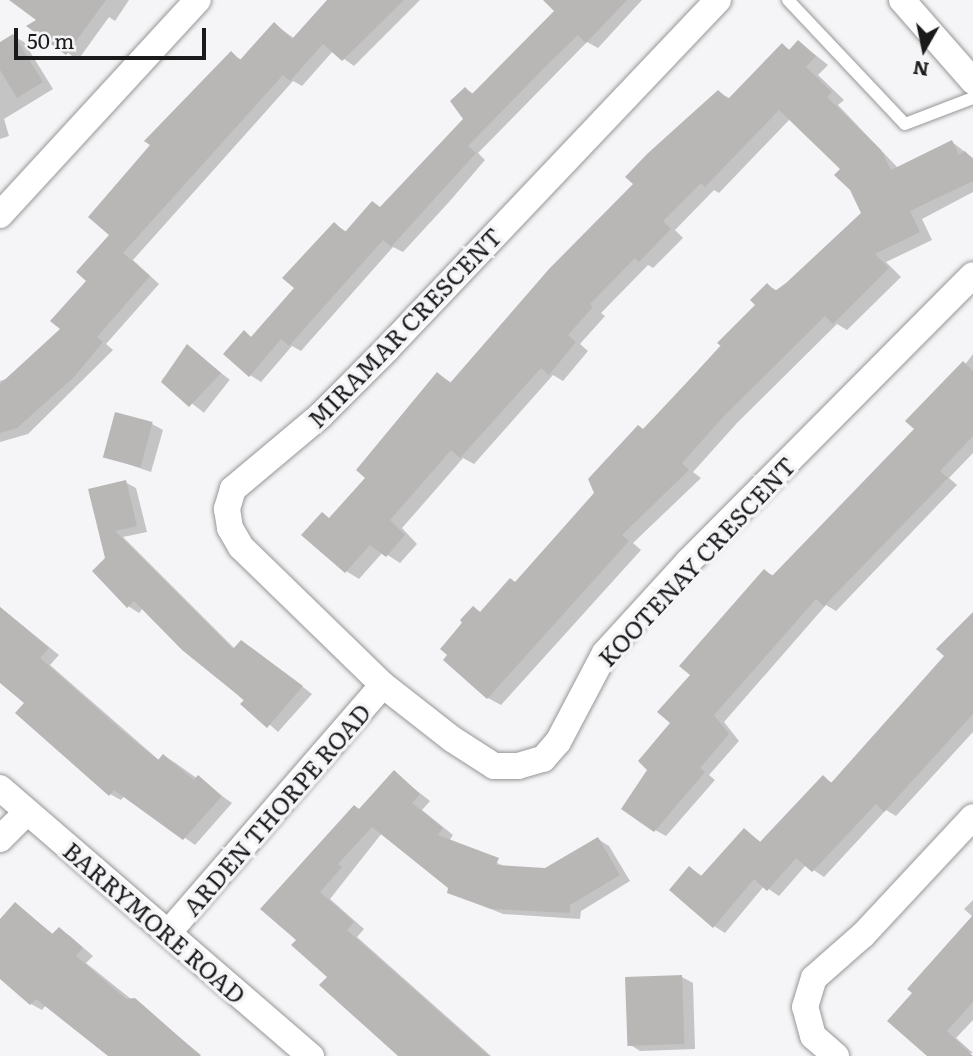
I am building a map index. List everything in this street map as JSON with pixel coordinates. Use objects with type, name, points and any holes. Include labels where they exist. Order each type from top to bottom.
[{"type":"street","points":[[0,215],[198,0]]},
{"type":"street","name":"MIRAMAR CRESCENT","points":[[383,685],[241,547],[230,528],[227,509],[233,489],[320,416],[388,348],[718,0]]},
{"type":"street","points":[[902,0],[973,81]]},
{"type":"street","name":"KOOTENAY CRESCENT","points":[[383,685],[495,766],[518,766],[543,759],[558,742],[605,653],[688,562],[973,275]]},
{"type":"street","name":"ARDEN THORPE ROAD","points":[[167,933],[383,685]]},
{"type":"street","name":"BARRYMORE ROAD","points":[[0,788],[309,1055]]},
{"type":"street","points":[[0,839],[27,812]]},
{"type":"street","points":[[836,1056],[813,1036],[805,1007],[814,978],[863,935],[973,817]]},
{"type":"lane","points":[[789,0],[905,124],[973,98]]},
{"type":"building","points":[[9,0],[106,0],[66,55],[26,26],[36,20]]},
{"type":"building","points":[[327,0],[404,0],[342,61],[323,44],[290,81],[283,75],[123,253],[150,276],[97,337],[103,342],[74,377],[17,428],[0,433],[0,384],[60,329],[50,321],[86,281],[76,272],[109,235],[88,217],[150,145],[144,141],[231,51],[240,60],[274,22],[292,39]]},
{"type":"building","points":[[543,0],[627,0],[586,43],[578,35],[545,67],[468,146],[476,153],[391,247],[383,240],[289,346],[281,339],[249,377],[223,354],[244,330],[251,337],[294,288],[282,278],[334,222],[345,232],[372,201],[380,207],[463,119],[450,101],[465,87],[472,94],[554,11]]},
{"type":"building","points":[[13,34],[43,82],[17,98],[0,70],[0,42]]},
{"type":"building","points":[[798,40],[816,56],[806,67],[832,92],[827,97],[881,150],[891,170],[952,140],[959,155],[965,151],[973,160],[973,181],[910,211],[920,232],[875,254],[889,268],[833,324],[825,316],[724,416],[682,463],[689,470],[622,535],[629,541],[487,699],[443,660],[447,655],[440,649],[462,623],[460,620],[473,606],[480,612],[510,578],[515,582],[594,493],[588,479],[638,425],[643,429],[721,346],[717,343],[755,305],[750,300],[767,283],[775,291],[786,283],[861,213],[850,190],[834,175],[840,169],[779,110],[705,187],[701,183],[663,221],[671,229],[639,262],[635,258],[590,304],[593,307],[568,335],[576,342],[549,375],[541,368],[460,458],[451,450],[390,520],[405,535],[386,557],[370,545],[345,573],[301,535],[322,512],[329,518],[365,478],[356,470],[437,372],[450,383],[549,269],[633,184],[625,177],[647,154],[718,90],[728,99],[782,43],[789,50]]},
{"type":"building","points":[[187,344],[221,373],[189,407],[161,382]]},
{"type":"building","points":[[963,361],[973,371],[973,436],[940,471],[948,478],[824,606],[816,599],[714,715],[729,734],[700,768],[705,772],[654,832],[621,809],[647,770],[638,761],[670,723],[657,712],[690,675],[679,666],[764,569],[772,576],[914,429],[905,421]]},
{"type":"building","points":[[115,412],[153,422],[141,467],[103,457]]},
{"type":"building","points":[[126,480],[137,526],[115,531],[233,649],[241,640],[303,686],[267,728],[240,704],[244,700],[182,650],[134,601],[127,608],[92,571],[105,558],[88,489]]},
{"type":"building","points":[[0,607],[49,648],[40,658],[126,734],[158,760],[163,754],[194,780],[198,775],[222,796],[183,840],[114,790],[109,796],[15,713],[24,703],[0,683]]},
{"type":"building","points":[[973,612],[973,714],[884,812],[876,804],[812,872],[796,858],[767,891],[754,879],[713,928],[669,890],[689,866],[701,876],[744,828],[760,842],[823,775],[831,783],[944,656],[936,649]]},
{"type":"building","points":[[394,770],[420,794],[412,803],[443,828],[438,835],[499,858],[496,865],[545,868],[598,837],[620,875],[570,905],[570,913],[491,909],[447,893],[448,888],[372,827],[338,864],[342,867],[320,892],[354,922],[347,930],[489,1056],[398,1056],[319,985],[327,977],[291,945],[296,940],[260,909],[354,805],[359,809]]},
{"type":"building","points":[[15,902],[52,934],[59,927],[83,948],[76,956],[126,999],[135,998],[201,1056],[108,1056],[36,999],[30,1005],[0,979],[0,919]]},
{"type":"building","points":[[973,915],[973,1002],[947,1031],[973,1056],[927,1056],[887,1021],[912,993],[907,989]]},
{"type":"building","points":[[682,975],[684,1044],[627,1046],[625,977]]}]
